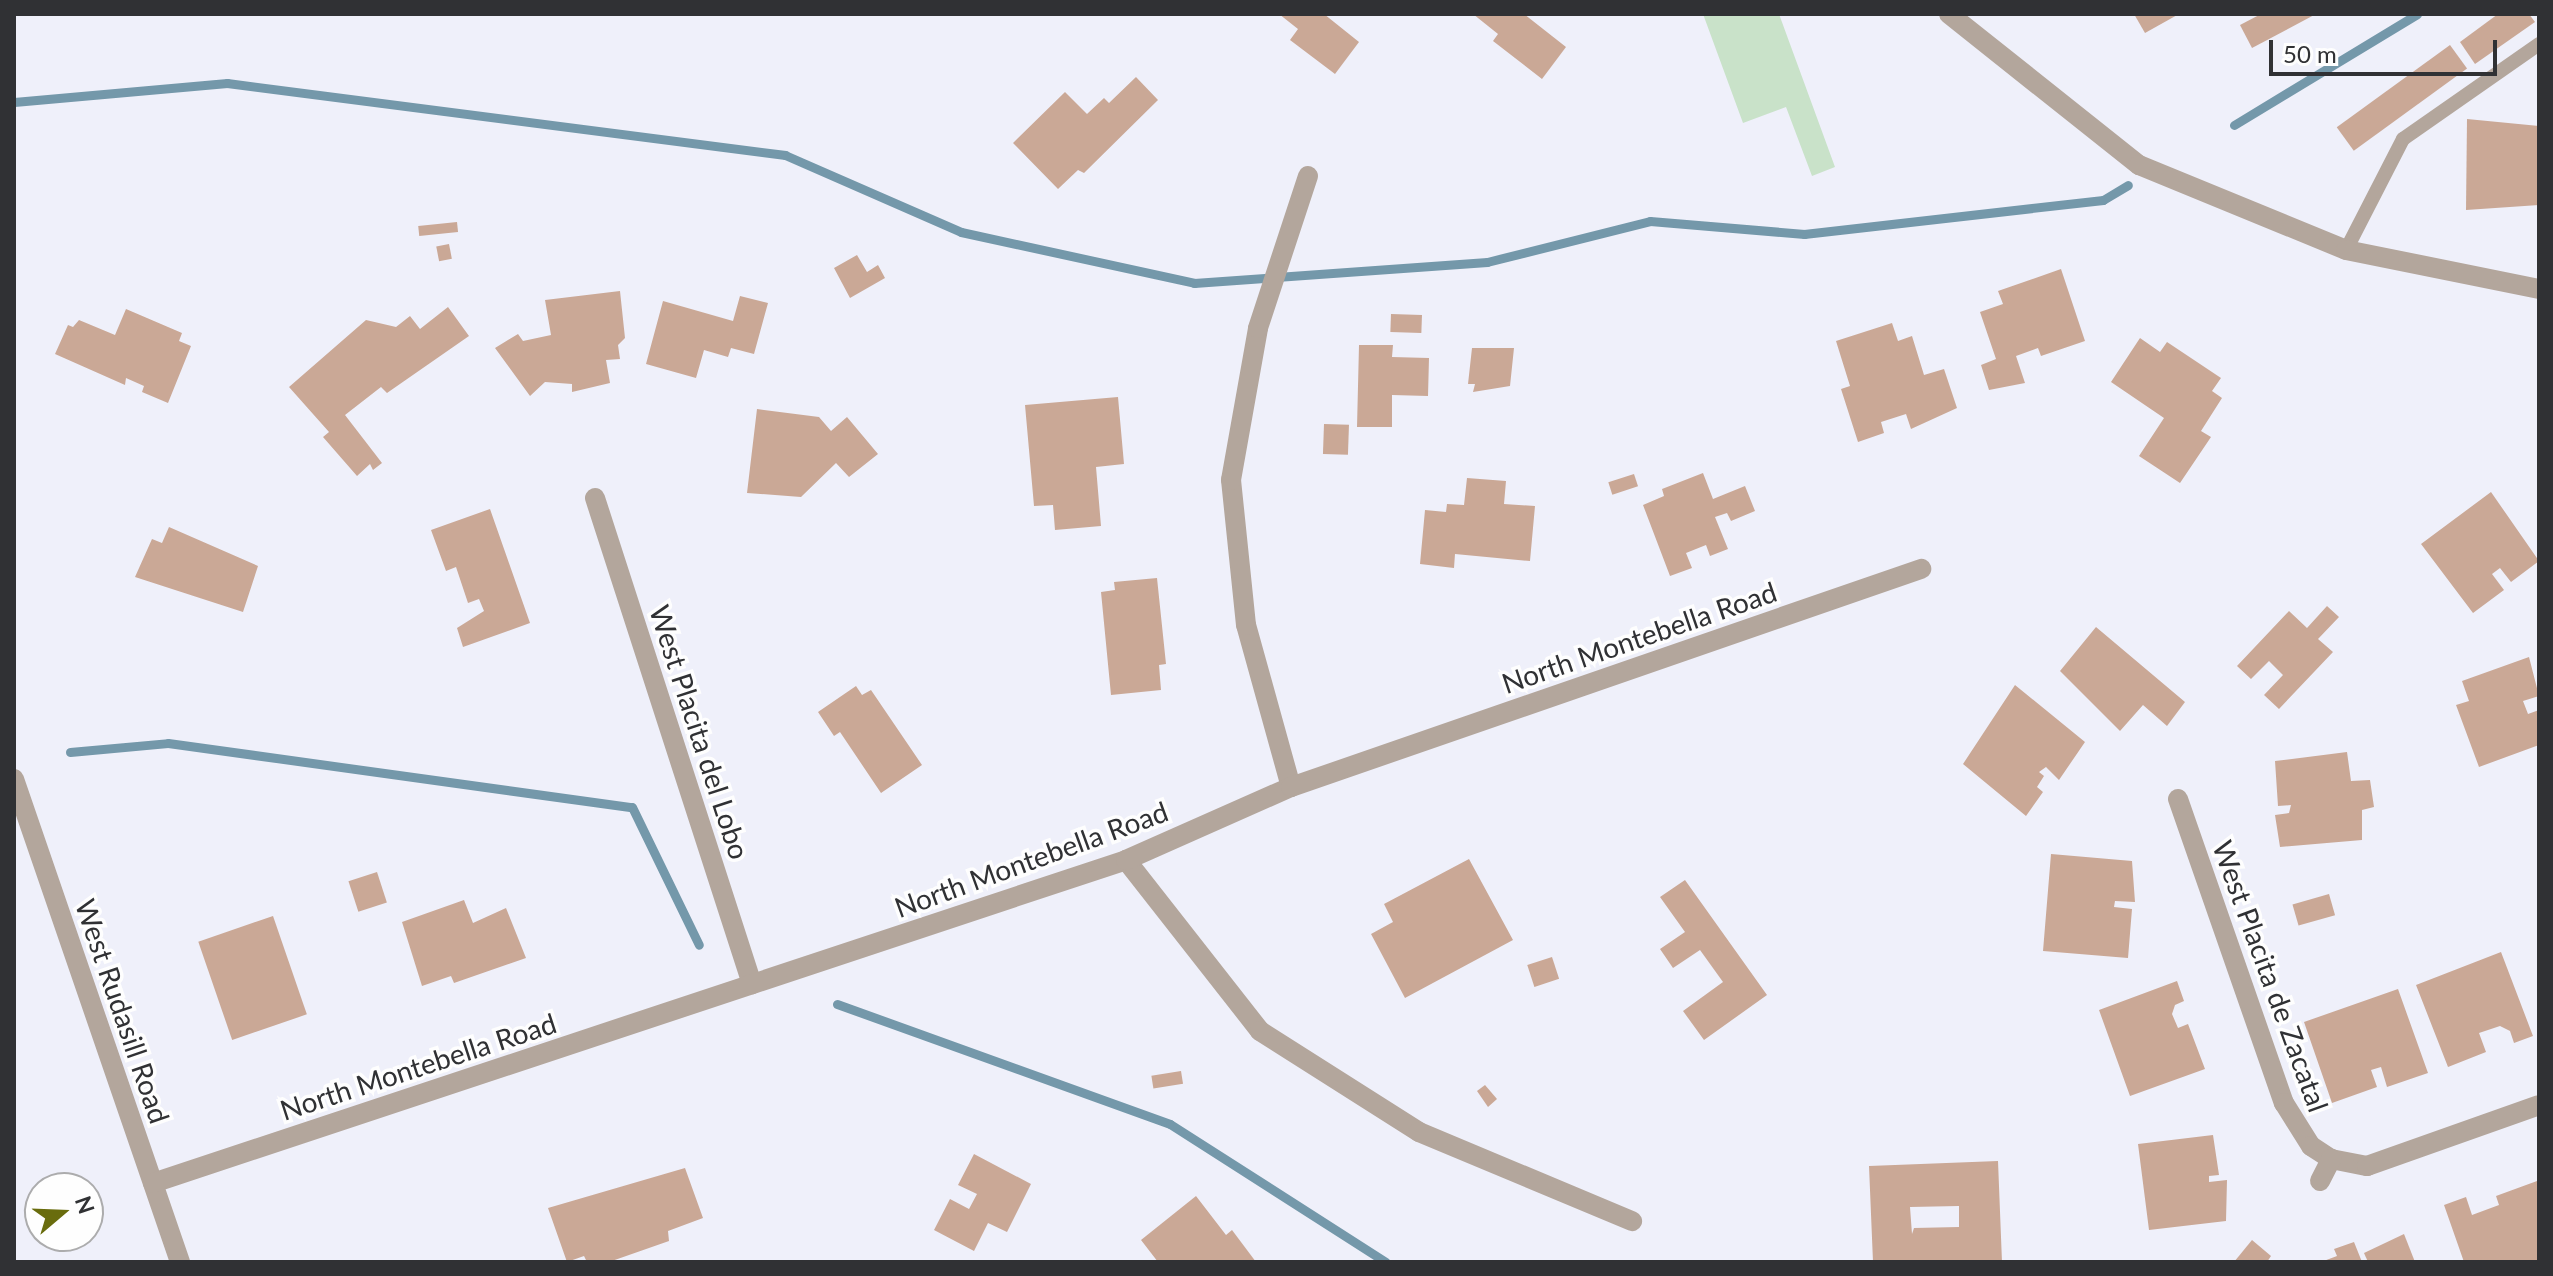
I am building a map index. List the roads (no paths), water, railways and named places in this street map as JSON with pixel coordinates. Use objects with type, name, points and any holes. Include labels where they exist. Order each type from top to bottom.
[{"type":"street","points":[[1949,14],[2139,165],[2346,250],[2539,289]]},
{"type":"street","points":[[1291,787],[1246,625],[1231,480],[1258,328],[1308,176]]},
{"type":"street","name":"West Placita del Lobo","points":[[595,498],[752,984]]},
{"type":"street","name":"North Montebella Road","points":[[153,1183],[1126,860],[1291,787],[1921,569]]},
{"type":"street","name":"West Rudasill Road","points":[[14,779],[180,1262]]},
{"type":"street","name":"West Placita de Zacatal","points":[[2178,799],[2284,1103],[2299,1134],[2331,1159]]},
{"type":"street","points":[[1126,860],[1260,1031],[1419,1132],[1632,1221]]},
{"type":"street","points":[[2320,1181],[2331,1159],[2367,1166],[2385,1162],[2539,1105]]},
{"type":"lane","points":[[2346,250],[2403,139],[2539,44]]},
{"type":"waterway","points":[[2234,125],[2417,14]]},
{"type":"waterway","points":[[14,102],[227,83],[785,155],[961,232],[1194,283],[1487,262],[1650,221],[1804,234],[2103,200],[2128,185]]},
{"type":"waterway","points":[[70,752],[168,743],[632,807],[699,945]]},
{"type":"waterway","points":[[837,1004],[1170,1124],[1386,1262]]}]
